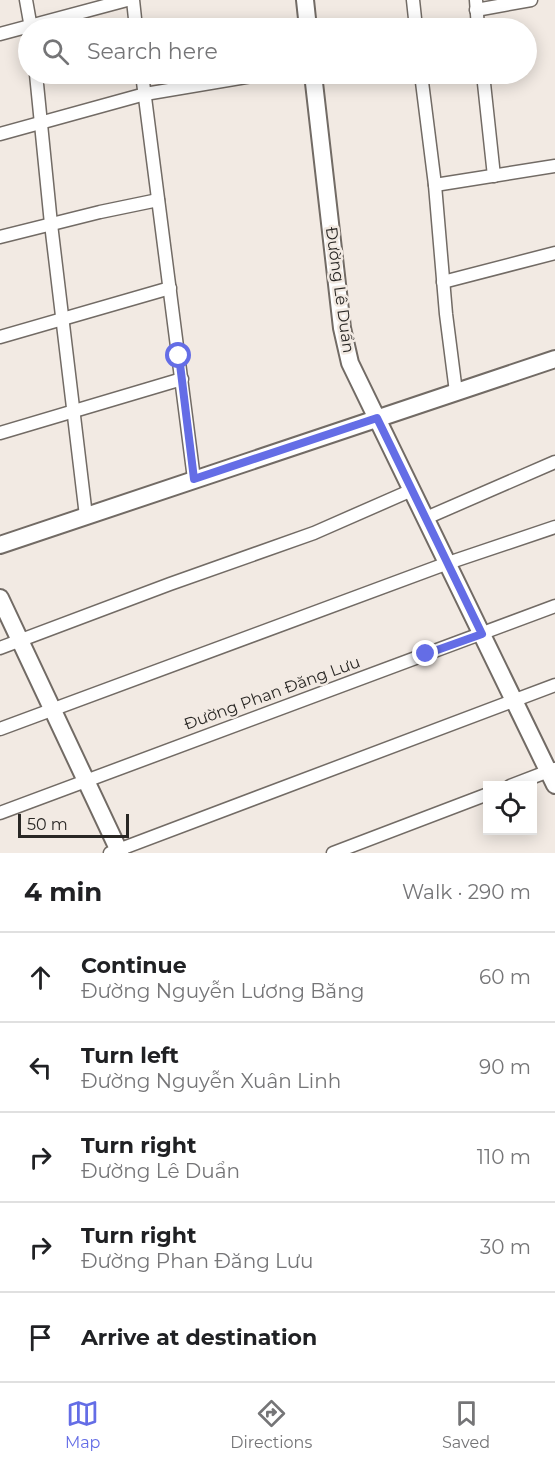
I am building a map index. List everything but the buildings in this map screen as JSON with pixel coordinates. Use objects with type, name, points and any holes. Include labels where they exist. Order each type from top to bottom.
[{"type":"street","points":[[26,0],[29,18]]},
{"type":"street","points":[[63,18],[127,0]]},
{"type":"street","points":[[133,0],[135,18]]},
{"type":"street","points":[[305,0],[307,18]]},
{"type":"street","points":[[413,0],[415,18]]},
{"type":"street","points":[[476,5],[531,0]]},
{"type":"street","points":[[0,33],[18,30]]},
{"type":"street","points":[[37,84],[51,224],[86,516]]},
{"type":"street","points":[[144,84],[194,479]]},
{"type":"street","points":[[0,134],[145,94],[205,84]]},
{"type":"street","name":"Đường Lê Duẩn","points":[[314,84],[342,328],[350,363],[512,700],[553,775]]},
{"type":"street","points":[[422,84],[456,392]]},
{"type":"street","points":[[484,84],[494,176]]},
{"type":"street","points":[[435,185],[555,166]]},
{"type":"street","points":[[0,237],[158,200]]},
{"type":"street","points":[[443,282],[555,253]]},
{"type":"street","points":[[0,337],[170,288]]},
{"type":"street","points":[[0,545],[555,359]]},
{"type":"street","points":[[0,433],[182,379]]},
{"type":"street","points":[[426,518],[555,462]]},
{"type":"street","points":[[0,648],[314,533],[412,490]]},
{"type":"street","points":[[0,729],[448,563],[555,527]]},
{"type":"street","points":[[0,598],[86,779],[116,852],[555,685]]},
{"type":"street","name":"Đường Phan Đăng Lưu","points":[[0,813],[86,779],[555,606]]},
{"type":"street","points":[[530,781],[553,775]]},
{"type":"street","points":[[333,853],[483,796]]},
{"type":"route","points":[[179,356],[194,479],[377,418],[482,634],[426,654]]}]
